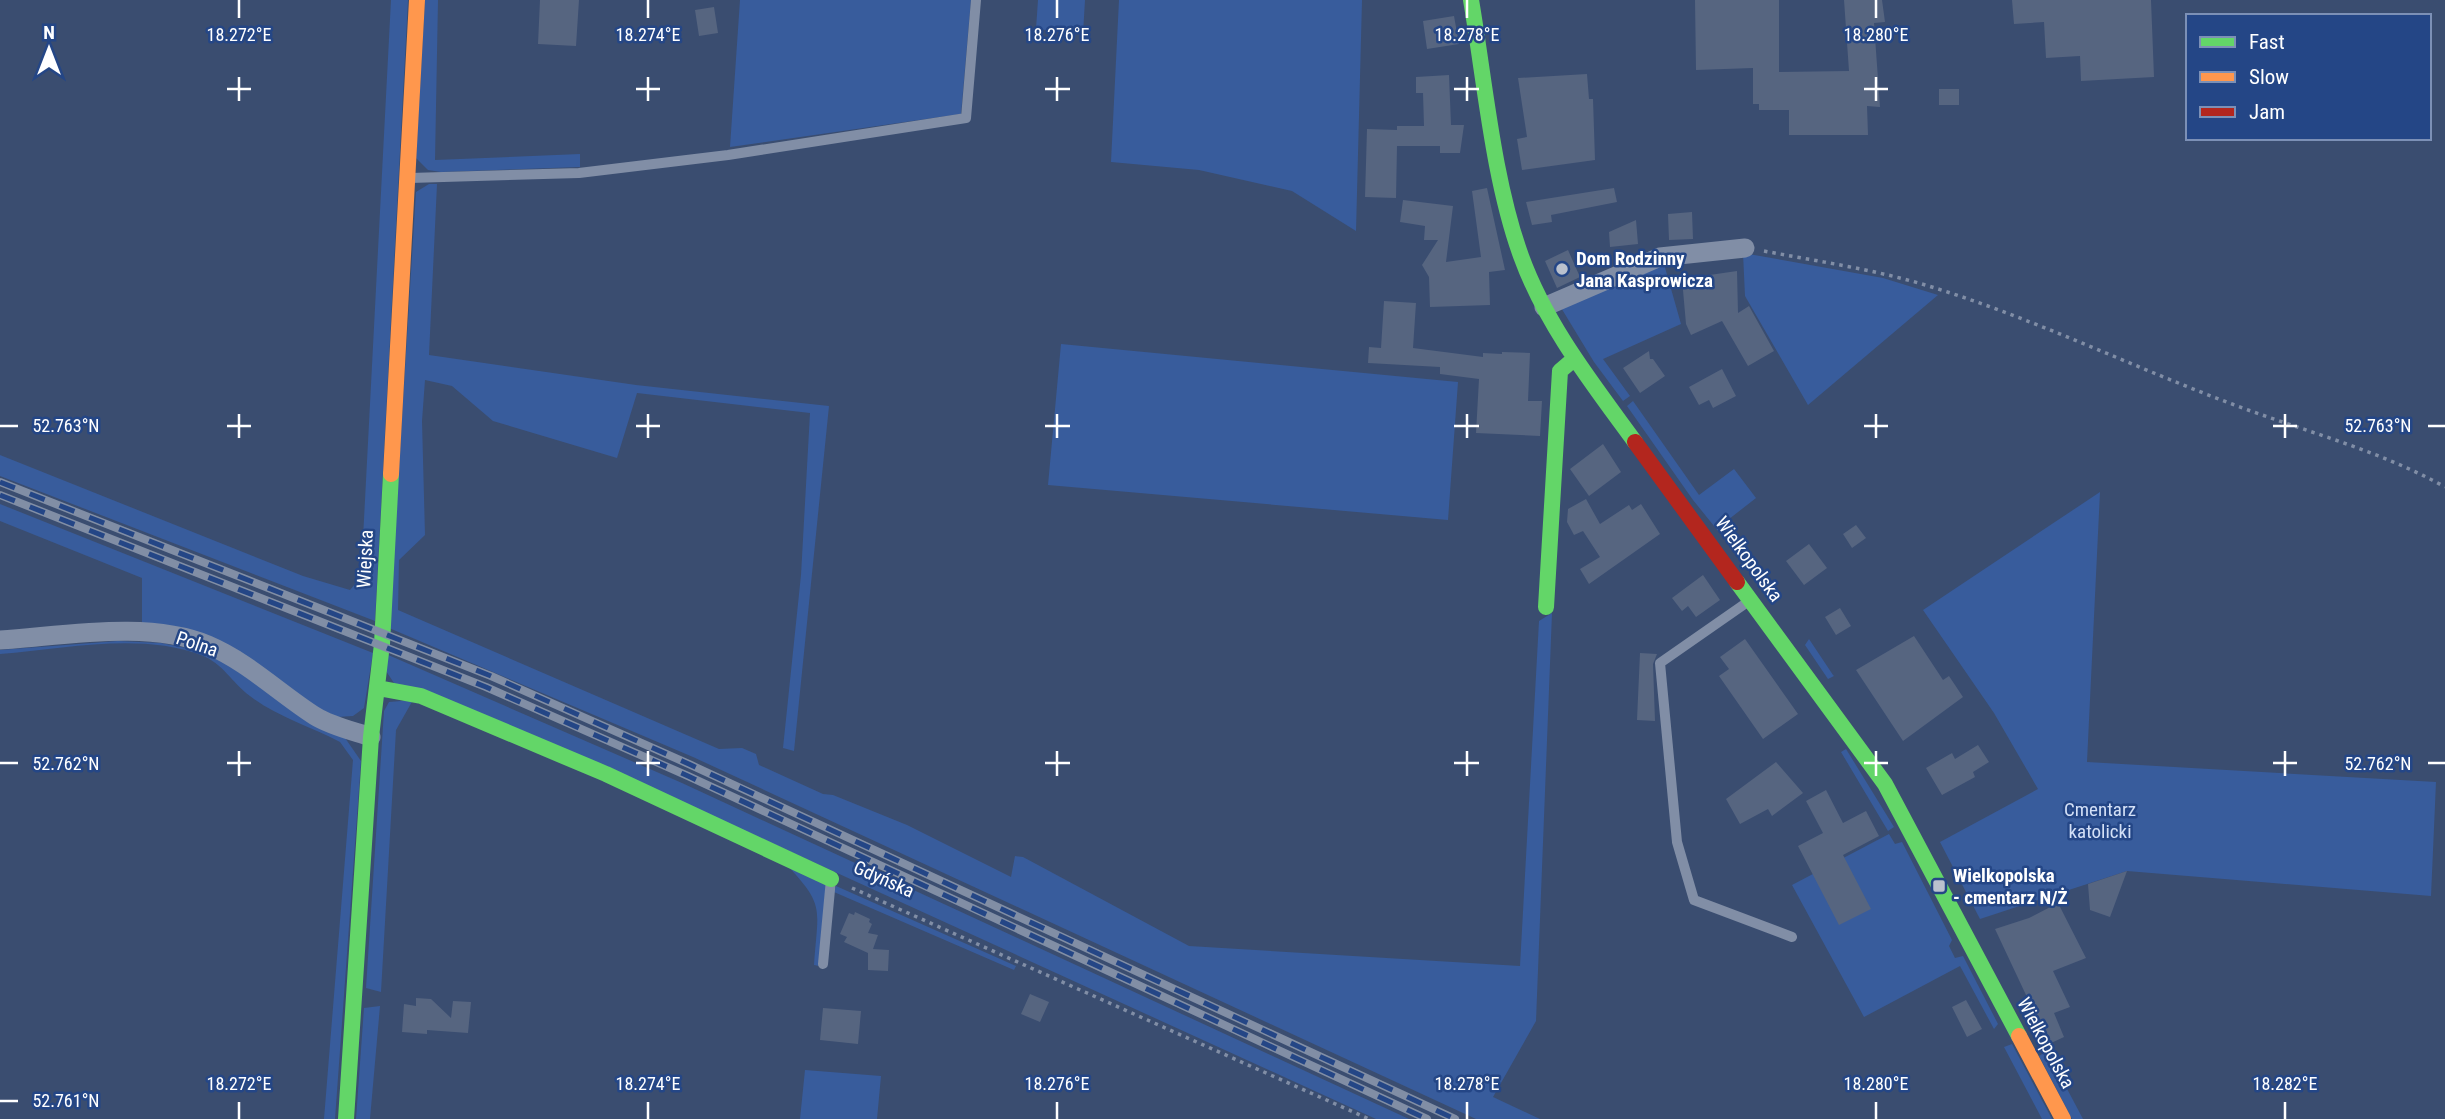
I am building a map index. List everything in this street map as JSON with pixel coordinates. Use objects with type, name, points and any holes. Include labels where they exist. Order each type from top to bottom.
[{"type":"street","name":"Wiejska","points":[[346,1119],[371,771],[371,737],[378,688],[418,0]]},
{"type":"street","name":"Wielkopolska","points":[[1471,0],[1504,194],[1521,256],[1544,307],[1574,359],[1753,599],[1885,784],[2063,1119]]},
{"type":"street","points":[[1544,307],[1660,257],[1745,248]]},
{"type":"street","points":[[1546,607],[1560,371],[1574,359]]},
{"type":"street","name":"Polna","points":[[0,640],[116,633],[162,633],[186,637],[235,659],[318,718],[371,737]]},
{"type":"street","name":"Gdyńska","points":[[378,688],[421,696],[606,774],[831,879]]},
{"type":"lane","points":[[407,178],[579,173],[728,155],[966,118],[976,0]]},
{"type":"lane","points":[[1753,599],[1660,663],[1677,842],[1694,900],[1792,937]]},
{"type":"lane","points":[[823,964],[831,879]]},
{"type":"path","points":[[1745,248],[1886,274],[1937,289],[2052,330],[2232,404],[2325,436],[2445,487]]},
{"type":"path","name":"Gdyńska","points":[[831,879],[1369,1119]]},
{"type":"green space","points":[[391,0],[408,0],[375,621],[0,476],[0,455],[303,576],[350,590],[361,577]]},
{"type":"green space","points":[[425,0],[438,0],[435,160],[580,154],[580,167],[441,172],[428,170],[416,158]]},
{"type":"green space","points":[[740,0],[971,0],[961,114],[730,147]]},
{"type":"green space","points":[[1038,0],[1085,0],[1083,34],[1036,29]]},
{"type":"green space","points":[[1119,0],[1362,0],[1356,231],[1292,191],[1199,170],[1111,162]]},
{"type":"green space","points":[[429,184],[437,184],[429,355],[636,385],[829,406],[794,751],[783,748],[801,575],[810,413],[637,393],[617,458],[493,421],[452,386],[425,380],[422,421],[425,535],[399,560],[398,610],[719,749],[742,748],[756,754],[759,765],[823,794],[833,795],[907,825],[1011,877],[1015,856],[1023,857],[1189,946],[1520,966],[1539,621],[1552,613],[1536,1021],[1493,1097],[1540,1119],[1476,1119],[693,757],[389,628],[416,192]]},
{"type":"green space","points":[[1743,253],[1883,278],[1938,295],[1808,405],[1745,296]]},
{"type":"green space","points":[[1664,264],[1681,324],[1603,359],[1630,396],[1623,401],[1594,362],[1560,306]]},
{"type":"green space","points":[[1061,344],[1458,382],[1448,520],[1048,485]]},
{"type":"green space","points":[[1633,401],[1699,495],[1734,469],[1756,498],[1724,523],[1759,568],[1752,573],[1693,500],[1627,406]]},
{"type":"green space","name":"Cmentarz katolicki","points":[[2100,492],[2087,762],[2436,782],[2431,896],[2127,871],[1980,919],[1940,842],[2038,789],[1994,713],[1923,610]]},
{"type":"green space","points":[[0,504],[373,653],[364,708],[353,716],[337,717],[142,625],[142,578],[0,521]]},
{"type":"green space","points":[[1809,639],[1834,676],[1828,679],[1805,645]]},
{"type":"green space","points":[[118,641],[161,643],[206,652],[343,735],[361,761],[335,1119],[324,1119],[353,760],[340,742],[260,703],[215,663],[201,655],[153,644],[127,643],[0,654],[0,650]]},
{"type":"green space","points":[[386,654],[682,783],[1409,1119],[1376,1119],[675,799],[394,683],[384,668]]},
{"type":"green space","points":[[413,700],[396,730],[381,992],[366,988],[384,711],[389,702]]},
{"type":"green space","points":[[1846,749],[1894,827],[1888,831],[1841,752]]},
{"type":"green space","points":[[1889,834],[1895,844],[1902,842],[1952,940],[1949,946],[1955,958],[1963,956],[1998,1024],[1994,1029],[1960,966],[1864,1017],[1792,885]]},
{"type":"green space","points":[[783,861],[826,884],[819,966],[814,965],[817,918],[813,898]]},
{"type":"green space","points":[[836,886],[1016,966],[1014,970],[834,892]]},
{"type":"green space","points":[[380,1006],[370,1119],[356,1119],[364,1008]]},
{"type":"green space","points":[[2012,1044],[2052,1119],[2042,1119],[2004,1047]]},
{"type":"green space","points":[[2047,1051],[2083,1119],[2072,1119],[2039,1056]]},
{"type":"green space","points":[[805,1070],[881,1076],[877,1119],[800,1119]]},
{"type":"building","points":[[540,0],[579,0],[576,46],[538,44]]},
{"type":"building","points":[[1695,0],[1779,0],[1779,72],[1849,71],[1844,0],[1882,0],[1885,22],[1874,23],[1880,107],[1867,106],[1868,135],[1789,135],[1789,110],[1759,110],[1759,104],[1753,104],[1753,68],[1696,70]]},
{"type":"building","points":[[2012,0],[2151,0],[2154,77],[2081,81],[2080,56],[2046,58],[2044,22],[2014,24]]},
{"type":"building","points":[[714,7],[718,33],[699,36],[695,10]]},
{"type":"building","points":[[1454,16],[1459,44],[1427,49],[1423,21]]},
{"type":"building","points":[[1587,74],[1589,99],[1593,99],[1595,160],[1522,170],[1517,139],[1527,137],[1518,78]]},
{"type":"building","points":[[1449,75],[1451,125],[1464,125],[1460,153],[1440,153],[1440,146],[1397,146],[1396,198],[1365,197],[1367,129],[1397,130],[1397,126],[1424,126],[1423,93],[1416,93],[1416,77]]},
{"type":"building","points":[[1939,89],[1959,89],[1959,105],[1939,105]]},
{"type":"building","points":[[1487,188],[1505,270],[1489,272],[1490,305],[1430,307],[1429,277],[1422,265],[1438,240],[1424,240],[1425,226],[1400,222],[1403,200],[1453,206],[1446,262],[1481,257],[1472,191]]},
{"type":"building","points":[[1614,188],[1617,202],[1551,215],[1552,222],[1532,225],[1526,202]]},
{"type":"building","points":[[1692,212],[1693,239],[1669,240],[1668,214]]},
{"type":"building","points":[[1636,220],[1638,244],[1610,247],[1609,232]]},
{"type":"building","name":"Dom Rodzinny Jana Kasprowicza","points":[[1568,250],[1580,277],[1557,288],[1545,261]]},
{"type":"building","points":[[1737,271],[1738,313],[1749,306],[1774,351],[1748,366],[1722,321],[1691,335],[1686,324],[1682,279]]},
{"type":"building","points":[[1384,301],[1416,303],[1413,348],[1483,357],[1483,353],[1530,353],[1528,401],[1542,401],[1540,436],[1476,433],[1479,379],[1440,374],[1440,367],[1368,363],[1369,347],[1381,348]]},
{"type":"building","points":[[1649,351],[1650,359],[1653,359],[1665,376],[1640,393],[1623,368]]},
{"type":"building","points":[[1722,369],[1736,396],[1713,408],[1709,400],[1699,405],[1689,387]]},
{"type":"building","points":[[1603,444],[1621,472],[1589,496],[1570,469]]},
{"type":"building","points":[[1586,499],[1600,524],[1629,505],[1632,510],[1641,504],[1660,534],[1589,584],[1580,569],[1600,557],[1583,531],[1574,535],[1567,522],[1568,509]]},
{"type":"building","points":[[1856,525],[1866,538],[1852,548],[1843,534]]},
{"type":"building","points":[[1809,544],[1827,568],[1804,585],[1786,561]]},
{"type":"building","points":[[1703,575],[1720,600],[1696,617],[1688,606],[1682,611],[1672,598]]},
{"type":"building","points":[[1840,608],[1851,626],[1836,635],[1825,617]]},
{"type":"building","points":[[1914,636],[1943,680],[1949,676],[1963,697],[1903,741],[1856,670]]},
{"type":"building","points":[[1745,639],[1798,714],[1763,739],[1719,676],[1729,669],[1720,657]]},
{"type":"building","points":[[1640,653],[1657,654],[1653,664],[1655,721],[1637,720]]},
{"type":"building","points":[[1978,745],[1989,762],[1973,772],[1975,777],[1942,795],[1926,768],[1952,753],[1955,759]]},
{"type":"building","points":[[1776,762],[1803,793],[1772,816],[1768,809],[1740,824],[1726,799]]},
{"type":"building","points":[[1826,790],[1843,823],[1866,811],[1879,836],[1843,855],[1871,909],[1839,925],[1798,846],[1823,833],[1806,801]]},
{"type":"building","points":[[2127,871],[2110,917],[2090,910],[2088,884]]},
{"type":"building","points":[[2058,903],[2086,958],[2053,971],[2070,1007],[2054,1013],[2064,1037],[2049,1044],[1995,929],[2029,918]]},
{"type":"building","points":[[855,912],[870,919],[872,924],[868,933],[878,935],[873,949],[889,950],[888,971],[868,970],[868,953],[844,942],[847,937],[840,934],[849,913],[854,915]]},
{"type":"building","points":[[1030,994],[1049,1002],[1040,1022],[1021,1014]]},
{"type":"building","points":[[416,998],[431,999],[451,1018],[453,1001],[471,1002],[468,1033],[427,1030],[427,1034],[402,1032],[404,1004],[416,1006]]},
{"type":"building","points":[[1966,1000],[1982,1029],[1967,1037],[1952,1007]]},
{"type":"building","points":[[823,1008],[861,1011],[858,1044],[820,1040]]},
{"type":"railway","points":[[0,482],[491,676],[691,765],[1455,1119]]},
{"type":"railway","points":[[0,495],[486,687],[688,776],[1427,1119]]},
{"type":"traffic: fast","points":[[1471,0],[1503,195],[1521,256],[1557,330],[1635,442]]},
{"type":"traffic: fast","points":[[1546,607],[1560,371],[1574,359]]},
{"type":"traffic: fast","points":[[346,1119],[371,737],[382,644],[391,474]]},
{"type":"traffic: fast","points":[[1737,582],[1885,784],[2019,1036]]},
{"type":"traffic: fast","points":[[378,688],[421,696],[606,774],[831,879]]},
{"type":"traffic: slow","points":[[391,474],[417,0]]},
{"type":"traffic: slow","points":[[2019,1036],[2063,1119]]},
{"type":"traffic: jam","points":[[1635,442],[1737,582]]},
{"type":"place","name":"Dom Rodzinny Jana Kasprowicza","points":[[1562,269]]},
{"type":"place","name":"Wielkopolska - cmentarz N/Ż","points":[[1939,886]]}]
